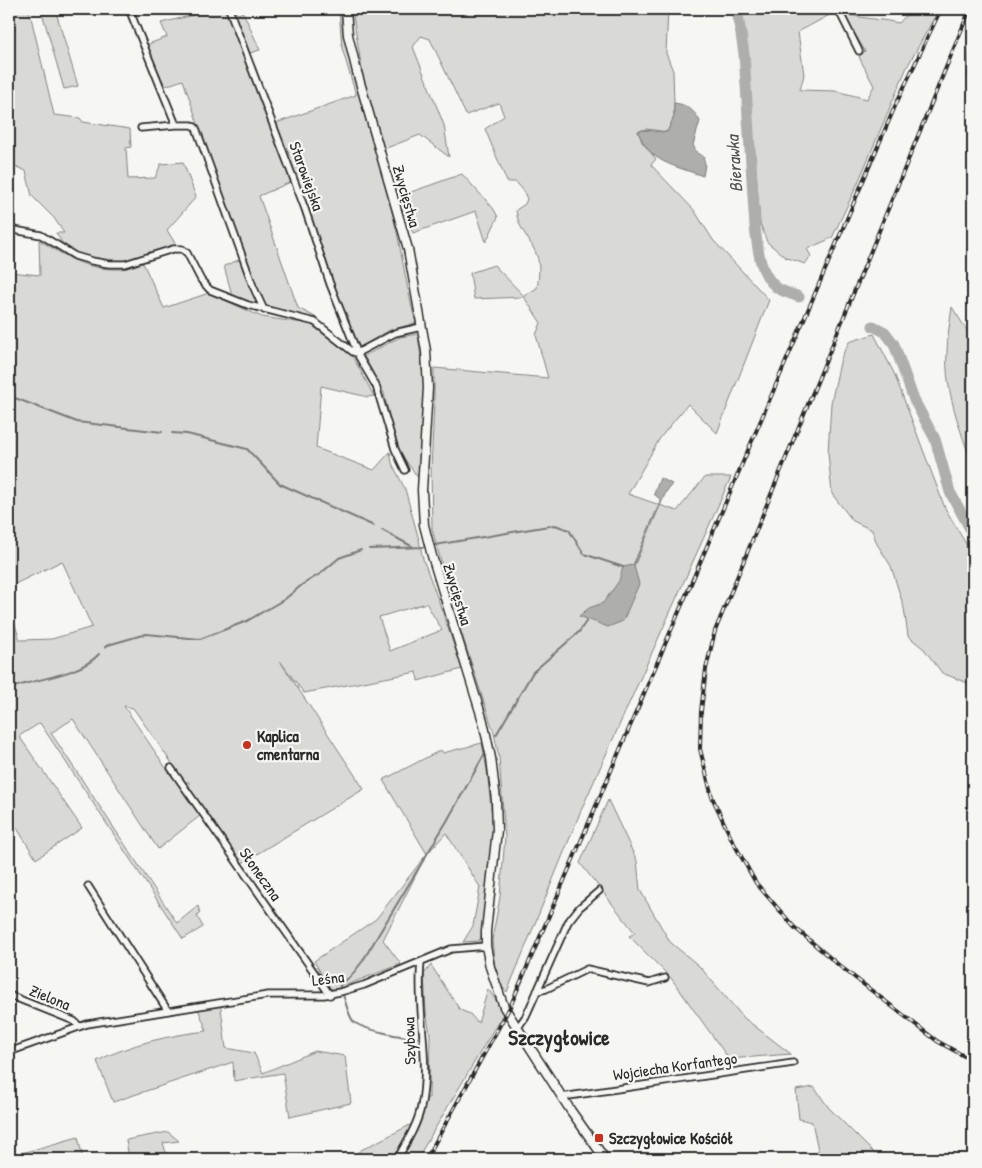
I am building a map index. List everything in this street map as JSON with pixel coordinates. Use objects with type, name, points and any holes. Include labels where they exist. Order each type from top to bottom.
[{"type":"main road","name":"Zwycięstwa","points":[[346,9],[352,52],[403,232],[427,361],[428,380],[422,480],[424,525],[483,721],[491,758],[497,830],[487,912],[486,946],[490,967],[504,1007],[605,1159]]},
{"type":"street","points":[[130,9],[176,125]]},
{"type":"street","name":"Starowiejska","points":[[229,9],[305,209],[330,284],[357,353],[376,386],[395,449],[405,470]]},
{"type":"street","points":[[838,9],[860,51]]},
{"type":"street","points":[[141,128],[176,125],[192,125],[196,128],[253,286],[264,310]]},
{"type":"street","name":"Starowiejska","points":[[9,229],[41,235],[75,256],[92,262],[109,264],[125,264],[173,249],[182,249],[187,253],[201,280],[210,290],[237,302],[316,322],[353,352],[357,353]]},
{"type":"street","points":[[357,353],[395,333],[421,327]]},
{"type":"street","name":"Słoneczna","points":[[171,768],[330,994]]},
{"type":"street","points":[[88,886],[168,1011]]},
{"type":"street","points":[[518,1027],[526,1016],[568,922],[599,891]]},
{"type":"street","name":"Leśna","points":[[9,1044],[11,1051],[79,1026],[274,994],[330,994],[358,987],[451,949],[486,946]]},
{"type":"street","name":"Szybowa","points":[[397,1159],[418,1118],[422,1102],[424,1076],[420,987],[421,962]]},
{"type":"street","points":[[537,991],[587,969],[649,983],[665,978]]},
{"type":"street","name":"Zielona","points":[[9,995],[74,1021],[79,1026]]},
{"type":"street","name":"Wojciecha Korfantego","points":[[562,1096],[792,1063]]},
{"type":"shaded area","points":[[9,9],[29,9],[54,115],[80,118],[83,122],[130,129],[131,147],[126,148],[128,179],[155,178],[161,164],[183,162],[196,197],[167,230],[176,245],[141,258],[111,263],[84,258],[67,251],[56,233],[64,233],[54,218],[32,196],[26,171],[9,164]]},
{"type":"shaded area","points":[[41,9],[55,9],[78,86],[64,89]]},
{"type":"shaded area","points":[[218,9],[226,9],[293,181],[259,196],[298,308],[319,319],[269,310],[260,297],[244,258],[183,80],[165,86],[146,45],[167,37],[161,23]]},
{"type":"shaded area","points":[[232,9],[238,14],[243,12],[260,50],[250,53]]},
{"type":"shaded area","points":[[339,9],[341,9],[356,83],[394,219],[416,323],[390,330],[358,348],[346,320],[276,123],[356,95],[342,48]]},
{"type":"shaded area","points":[[352,9],[668,9],[666,53],[673,71],[674,117],[667,132],[647,129],[638,131],[642,142],[656,159],[651,165],[694,210],[713,240],[769,300],[717,433],[688,404],[660,438],[628,494],[677,511],[705,477],[731,477],[582,808],[507,992],[502,987],[495,969],[492,940],[500,897],[505,837],[499,757],[494,733],[456,616],[432,529],[431,469],[434,368],[548,378],[536,335],[541,323],[524,297],[474,299],[470,273],[494,265],[524,296],[537,288],[538,260],[517,217],[516,210],[525,204],[527,199],[523,190],[516,182],[507,182],[485,129],[504,116],[499,103],[466,115],[430,39],[421,36],[413,47],[444,125],[449,157],[420,135],[384,149],[363,76]]},
{"type":"shaded area","points":[[741,9],[834,9],[835,12],[798,32],[804,75],[800,90],[836,91],[867,99],[874,86],[859,57],[865,51],[840,9],[845,9],[849,15],[899,23],[912,9],[939,9],[907,67],[857,185],[832,238],[807,249],[811,256],[805,264],[785,257],[767,242],[760,223],[746,37]]},
{"type":"shaded area","points":[[973,21],[973,97],[968,76],[970,24]]},
{"type":"shaded area","points":[[674,103],[689,108],[700,121],[693,145],[697,153],[703,156],[705,164],[703,176],[672,165],[655,156],[643,142],[638,131],[667,132],[674,117]]},
{"type":"shaded area","points":[[462,174],[493,208],[498,217],[486,242],[476,211],[413,233],[397,197]]},
{"type":"shaded area","points":[[39,240],[86,265],[108,269],[123,269],[143,263],[164,308],[209,293],[262,317],[310,324],[353,357],[374,396],[368,397],[321,386],[316,448],[374,470],[390,452],[392,463],[405,489],[423,559],[462,669],[418,681],[417,672],[304,693],[280,661],[364,789],[242,863],[190,789],[189,782],[185,782],[133,708],[124,706],[201,815],[158,849],[73,719],[51,733],[177,923],[198,906],[200,913],[197,916],[203,927],[183,939],[40,723],[19,736],[82,828],[36,859],[9,815],[9,606],[20,640],[52,639],[92,627],[62,561],[9,587],[9,272],[40,275]],"holes":[[[426,603],[442,630],[390,651],[379,617]]]},
{"type":"shaded area","points":[[241,259],[259,307],[229,296],[232,295],[224,266]]},
{"type":"shaded area","points":[[952,307],[973,340],[973,466],[954,410],[948,381],[947,347]]},
{"type":"shaded area","points":[[418,334],[426,403],[419,479],[396,447],[384,393],[364,356],[400,337]]},
{"type":"shaded area","points":[[874,334],[894,373],[945,508],[973,556],[973,685],[942,673],[924,649],[908,636],[904,608],[891,566],[877,544],[872,530],[853,521],[832,494],[828,453],[831,403],[841,358],[849,342]]},
{"type":"shaded area","points":[[660,478],[672,484],[666,492],[634,566],[639,584],[623,621],[608,627],[579,616],[589,608],[603,603],[619,581],[623,567],[633,565],[661,500],[654,494]]},
{"type":"shaded area","points":[[482,743],[493,826],[481,937],[479,941],[463,942],[473,926],[480,887],[446,833],[427,854],[383,780],[441,750],[443,753]]},
{"type":"shaded area","points":[[608,800],[637,861],[640,890],[670,942],[699,966],[744,1018],[791,1054],[729,1059],[671,978],[629,936],[635,933],[580,863]]},
{"type":"shaded area","points":[[426,855],[383,940],[401,964],[336,989],[330,989],[314,961],[376,919]]},
{"type":"shaded area","points":[[431,965],[460,1010],[470,1014],[478,1023],[488,989],[504,1012],[417,1159],[400,1159],[421,1119],[424,1098],[429,1098],[430,1034],[426,1012],[424,974]]},
{"type":"shaded area","points":[[220,1000],[226,1048],[254,1053],[263,1073],[315,1051],[345,1056],[351,1103],[290,1117],[283,1073],[234,1081],[233,1062],[113,1102],[97,1061],[150,1041],[207,1031],[196,1004]]},
{"type":"shaded area","points":[[814,1087],[829,1108],[880,1159],[820,1159],[812,1122],[799,1119],[796,1090]]},
{"type":"shaded area","points":[[414,1123],[394,1159],[349,1159],[361,1150]]},
{"type":"shaded area","points":[[168,1132],[179,1141],[163,1143],[168,1159],[129,1159],[126,1140]]},
{"type":"shaded area","points":[[78,1137],[83,1159],[25,1159],[22,1153]]},
{"type":"waterway","name":"Bierawka","points":[[737,9],[744,54],[758,252],[770,281],[781,290],[799,297]]},
{"type":"waterway","name":"Bierawka","points":[[873,326],[885,332],[894,344],[914,400],[935,439],[950,492],[973,534]]},
{"type":"waterway","points":[[15,398],[77,422],[162,432]]},
{"type":"waterway","points":[[172,433],[187,434],[247,449],[280,484],[374,526]]},
{"type":"waterway","points":[[435,545],[555,525],[569,530],[584,554],[623,567]]},
{"type":"waterway","points":[[382,530],[413,547]]},
{"type":"waterway","points":[[369,549],[425,547]]},
{"type":"waterway","points":[[105,647],[146,634],[200,639],[247,621],[285,599],[339,558],[361,550]]},
{"type":"waterway","points":[[496,735],[533,672],[579,632],[587,620]]},
{"type":"waterway","points":[[9,689],[69,672],[99,654]]},
{"type":"waterway","points":[[340,987],[362,962],[447,821],[484,755]]},
{"type":"waterway","points":[[343,995],[350,1015],[357,1024],[383,1032],[417,1038]]},
{"type":"railway","points":[[426,1159],[510,1007],[896,104],[941,9]]},
{"type":"railway","points":[[970,9],[715,631],[706,669],[701,711],[700,749],[712,797],[732,840],[756,883],[794,927],[841,967],[937,1041],[973,1061]]},
{"type":"place","name":"Kaplica cmentarna","points":[[247,745]]},
{"type":"place","name":"Szczygłowice Kościół","points":[[599,1138]]},
{"type":"district","name":"Szczygłowice","points":[[559,1037]]}]
